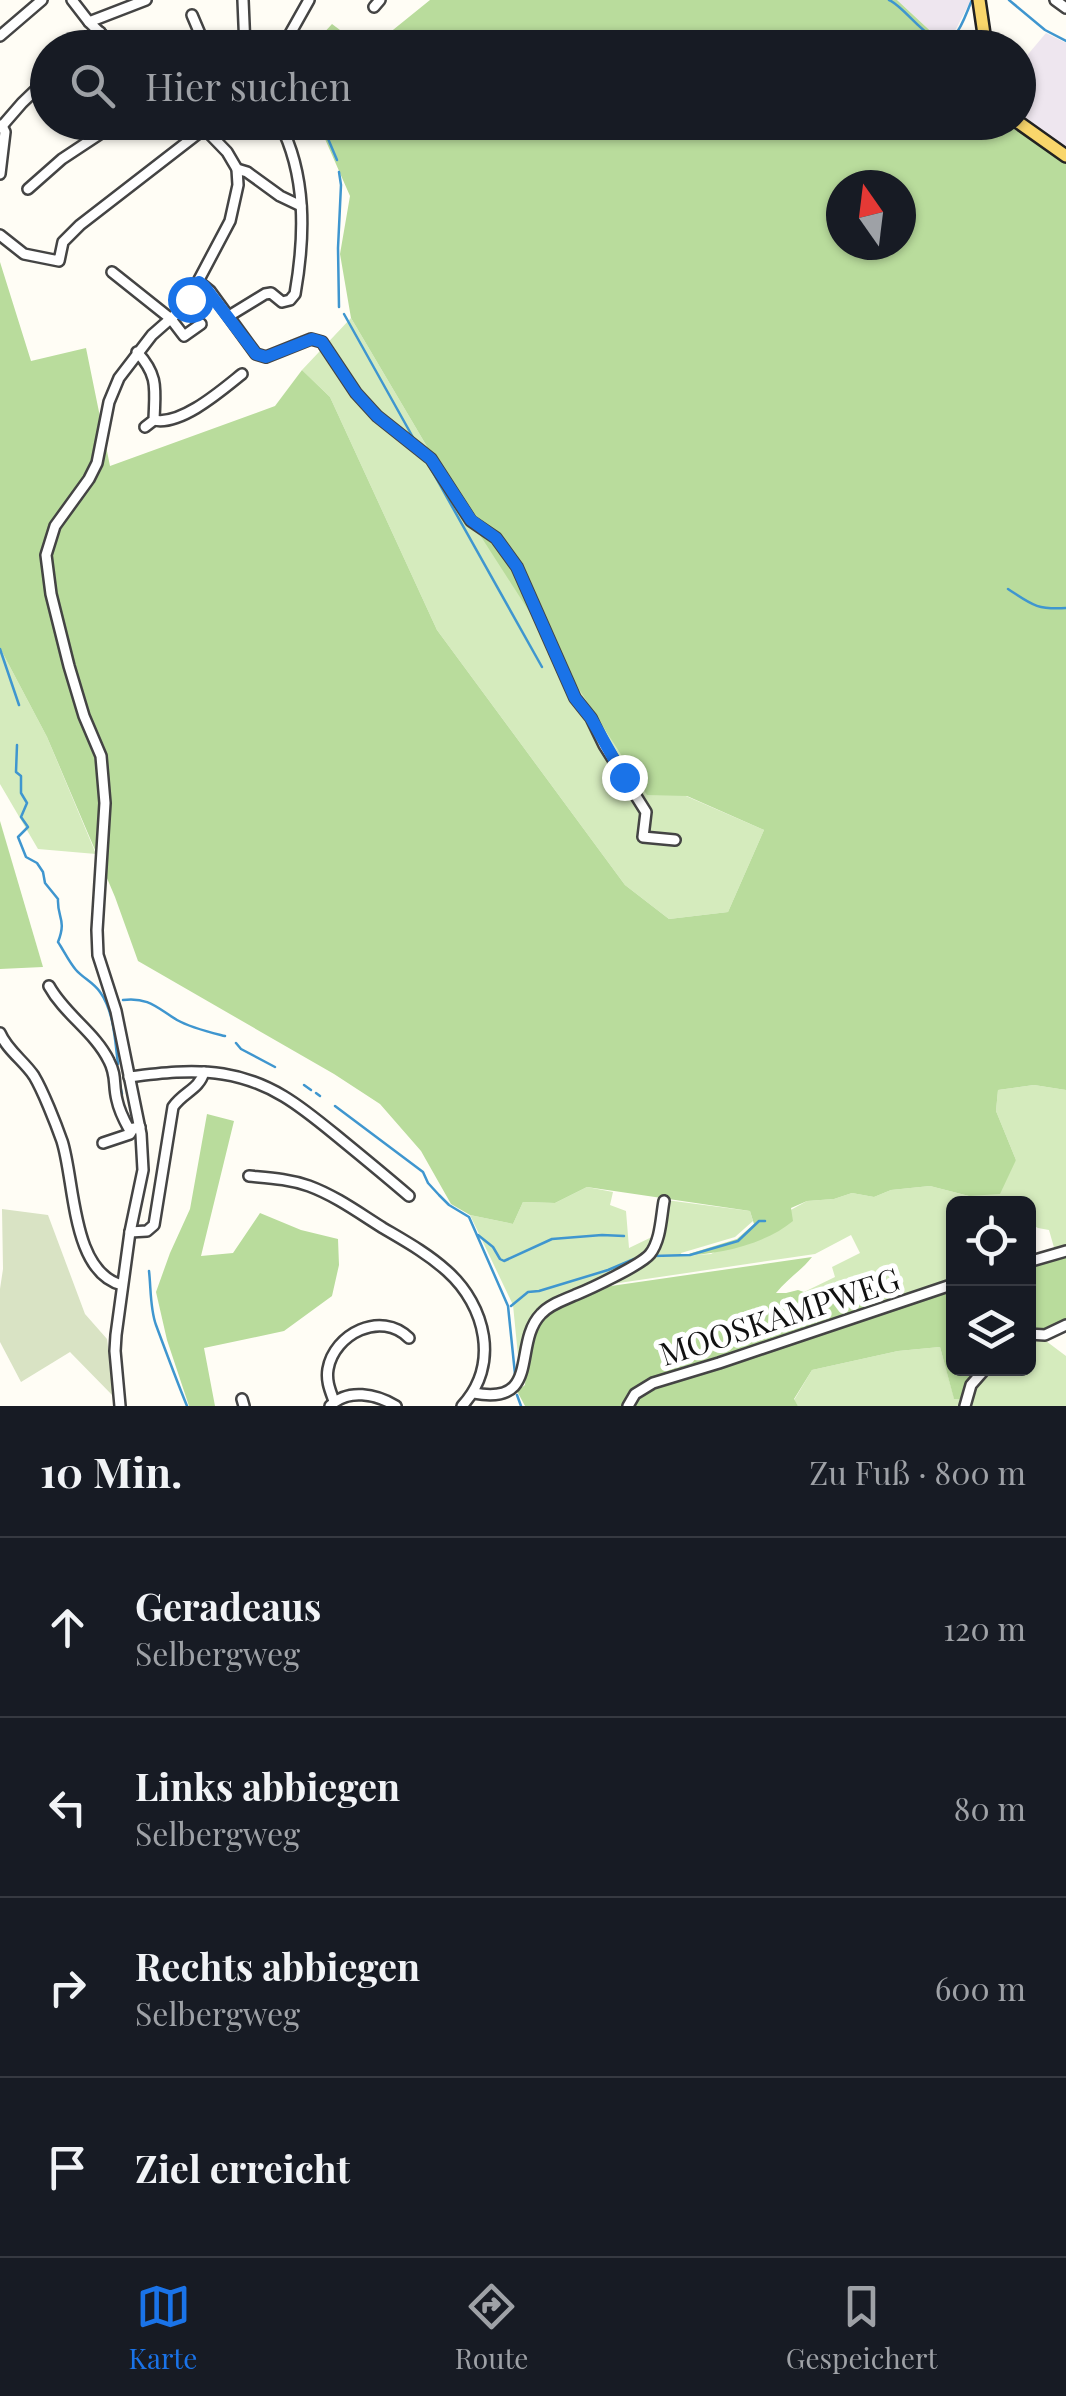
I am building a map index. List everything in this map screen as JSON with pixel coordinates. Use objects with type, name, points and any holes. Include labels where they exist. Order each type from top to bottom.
[{"type":"main road","points":[[979,0],[983,30]]},
{"type":"main road","points":[[1036,135],[1066,156]]},
{"type":"street","points":[[0,36],[42,0]]},
{"type":"street","points":[[72,0],[98,30]]},
{"type":"street","points":[[89,22],[146,0]]},
{"type":"street","points":[[243,0],[244,30]]},
{"type":"street","points":[[292,30],[309,0]]},
{"type":"street","points":[[1055,0],[1066,8]]},
{"type":"street","points":[[192,15],[198,30]]},
{"type":"street","points":[[0,174],[5,132],[1,126],[30,96]]},
{"type":"street","points":[[28,189],[91,140]]},
{"type":"street","points":[[0,235],[24,254],[59,261],[63,242],[184,140]]},
{"type":"street","points":[[120,1406],[115,1351],[130,1232],[143,1170],[116,1010],[98,955],[105,803],[101,756],[69,666],[51,594],[46,555],[55,526],[96,463],[114,387],[152,335],[185,306],[230,221],[238,169],[216,140]]},
{"type":"street","points":[[229,316],[265,294],[271,293],[282,302],[295,294],[302,224],[300,187],[288,140]]},
{"type":"street","points":[[238,169],[301,206]]},
{"type":"street","points":[[112,272],[171,318],[184,336],[200,324]]},
{"type":"street","points":[[199,282],[210,291],[256,354],[266,357],[312,339],[322,342],[356,393],[377,416],[431,459],[471,520],[496,538],[517,567],[575,698],[591,718],[646,812],[643,837],[675,840]]},
{"type":"street","points":[[138,352],[156,382],[150,424],[181,415],[242,374]]},
{"type":"street","points":[[49,986],[58,1002],[108,1057],[125,1122],[129,1129],[137,1128]]},
{"type":"street","points":[[0,1033],[34,1076],[62,1142],[73,1208],[92,1263],[112,1282],[122,1285]]},
{"type":"street","points":[[129,1077],[204,1072],[247,1080],[276,1091],[304,1108],[410,1196]]},
{"type":"street","points":[[130,1232],[147,1231],[154,1225],[172,1107],[202,1081],[204,1072]]},
{"type":"street","points":[[103,1143],[137,1128]]},
{"type":"street","points":[[249,1176],[282,1178],[311,1187],[419,1248],[448,1272],[476,1309],[485,1336],[486,1356],[474,1393],[462,1406]]},
{"type":"street","points":[[474,1393],[482,1396],[515,1392],[531,1330],[539,1316],[550,1306],[649,1256],[658,1236],[664,1201]]},
{"type":"street","points":[[1036,1260],[1066,1251]]},
{"type":"street","name":"MOOSKAMPWEG","points":[[628,1406],[635,1394],[652,1383],[948,1286]]},
{"type":"street","points":[[1036,1334],[1052,1333],[1066,1325]]},
{"type":"street","points":[[396,1406],[387,1400],[358,1394],[332,1403],[327,1372],[332,1357],[358,1331],[376,1326],[401,1330],[408,1338]]},
{"type":"street","points":[[965,1406],[971,1385],[979,1376]]},
{"type":"shaded area","points":[[897,0],[971,0],[955,30],[929,30]]},
{"type":"shaded area","points":[[1046,33],[1066,43],[1066,148],[1036,127],[1036,45]]},
{"type":"green space","points":[[430,0],[897,0],[929,30],[393,30]]},
{"type":"green space","points":[[1036,136],[1066,158],[1066,1090],[1034,1085],[998,1090],[996,1111],[1016,1160],[1000,1194],[969,1196],[930,1186],[891,1190],[874,1197],[852,1193],[807,1201],[791,1208],[793,1221],[769,1236],[726,1250],[682,1256],[737,1239],[754,1224],[750,1211],[587,1187],[555,1203],[523,1202],[513,1224],[470,1215],[451,1204],[421,1151],[380,1104],[138,961],[47,737],[0,648],[0,262],[31,361],[86,348],[110,466],[275,406],[302,370],[330,397],[437,630],[625,885],[669,919],[728,912],[764,830],[687,796],[647,795],[471,521],[351,318],[340,254],[350,196],[325,140],[1036,140]]},
{"type":"green space","points":[[351,318],[471,521],[686,796],[764,830],[728,912],[669,919],[625,885],[437,630],[330,397],[302,370]]},
{"type":"green space","points":[[0,648],[47,737],[96,854],[38,849],[0,784]]},
{"type":"green space","points":[[0,821],[43,967],[0,969]]},
{"type":"green space","points":[[1034,1085],[1066,1090],[1066,1249],[1055,1251],[1049,1230],[1036,1227],[1036,1196],[969,1196],[1016,1160],[996,1111],[998,1090]]},
{"type":"green space","points":[[207,1114],[234,1121],[201,1256],[233,1253],[260,1213],[301,1230],[338,1239],[339,1265],[332,1296],[284,1331],[204,1348],[215,1406],[189,1406],[156,1292],[190,1209]]},
{"type":"green space","points":[[930,1186],[969,1196],[946,1196],[946,1284],[869,1310],[804,1292],[835,1277],[832,1267],[860,1253],[851,1235],[815,1254],[592,1289],[650,1257],[666,1200],[750,1211],[753,1221],[735,1237],[681,1253],[682,1256],[711,1254],[807,1201],[852,1193],[874,1197],[891,1190]]},
{"type":"green space","points":[[587,1187],[613,1192],[610,1205],[626,1211],[629,1248],[656,1235],[648,1255],[537,1315],[527,1326],[519,1366],[513,1305],[470,1215],[513,1224],[523,1202],[555,1203]]},
{"type":"green space","points":[[2,1209],[48,1215],[85,1314],[107,1339],[115,1398],[70,1352],[21,1382],[0,1342]]},
{"type":"green space","points":[[1066,1253],[1066,1323],[1051,1331],[1036,1332],[1036,1262]]},
{"type":"green space","points":[[812,1257],[776,1293],[798,1290],[825,1299],[852,1290],[872,1314],[946,1288],[946,1369],[940,1347],[898,1351],[812,1370],[794,1399],[798,1406],[525,1406],[517,1391],[525,1385],[536,1325],[564,1302],[611,1286]]},
{"type":"green space","points":[[1036,1337],[1066,1356],[1066,1406],[966,1406],[973,1386],[982,1376],[1036,1376]]},
{"type":"green space","points":[[940,1347],[954,1398],[964,1399],[963,1406],[798,1406],[794,1400],[812,1370],[898,1351]]},
{"type":"green space","points":[[948,1376],[979,1376],[964,1399],[954,1399]]},
{"type":"waterway","points":[[889,0],[924,30]]},
{"type":"waterway","points":[[958,30],[972,0]]},
{"type":"waterway","points":[[1009,0],[1045,30],[1066,41]]},
{"type":"waterway","points":[[329,140],[337,160]]},
{"type":"waterway","points":[[339,172],[339,307]]},
{"type":"waterway","points":[[344,314],[415,441]]},
{"type":"waterway","points":[[426,460],[542,667]]},
{"type":"waterway","points":[[1008,589],[1034,605],[1066,608]]},
{"type":"waterway","points":[[0,649],[19,705]]},
{"type":"waterway","points":[[17,745],[16,772],[21,776],[21,793],[27,803],[21,817],[28,827],[18,837],[26,857],[37,863],[45,883],[58,899],[62,923],[58,942],[73,967],[105,1000],[118,1064]]},
{"type":"waterway","points":[[123,1000],[146,1002],[188,1025],[225,1036]]},
{"type":"waterway","points":[[236,1043],[275,1067]]},
{"type":"waterway","points":[[120,1085],[122,1094]]},
{"type":"waterway","points":[[304,1085],[311,1090]]},
{"type":"waterway","points":[[316,1093],[320,1096]]},
{"type":"waterway","points":[[335,1106],[423,1172],[449,1205],[469,1217],[508,1306],[515,1374]]},
{"type":"waterway","points":[[653,1256],[690,1255],[738,1241],[759,1221],[765,1221]]},
{"type":"waterway","points":[[478,1235],[504,1261],[552,1239],[624,1236]]},
{"type":"waterway","points":[[511,1306],[528,1292],[634,1259]]},
{"type":"waterway","points":[[149,1271],[154,1319],[187,1406]]},
{"type":"waterway","points":[[517,1395],[521,1406]]},
{"type":"route","points":[[190,299],[199,282],[210,291],[256,354],[266,357],[312,339],[322,342],[356,393],[377,416],[431,459],[471,520],[496,538],[517,567],[575,698],[591,718],[624,777]]}]
